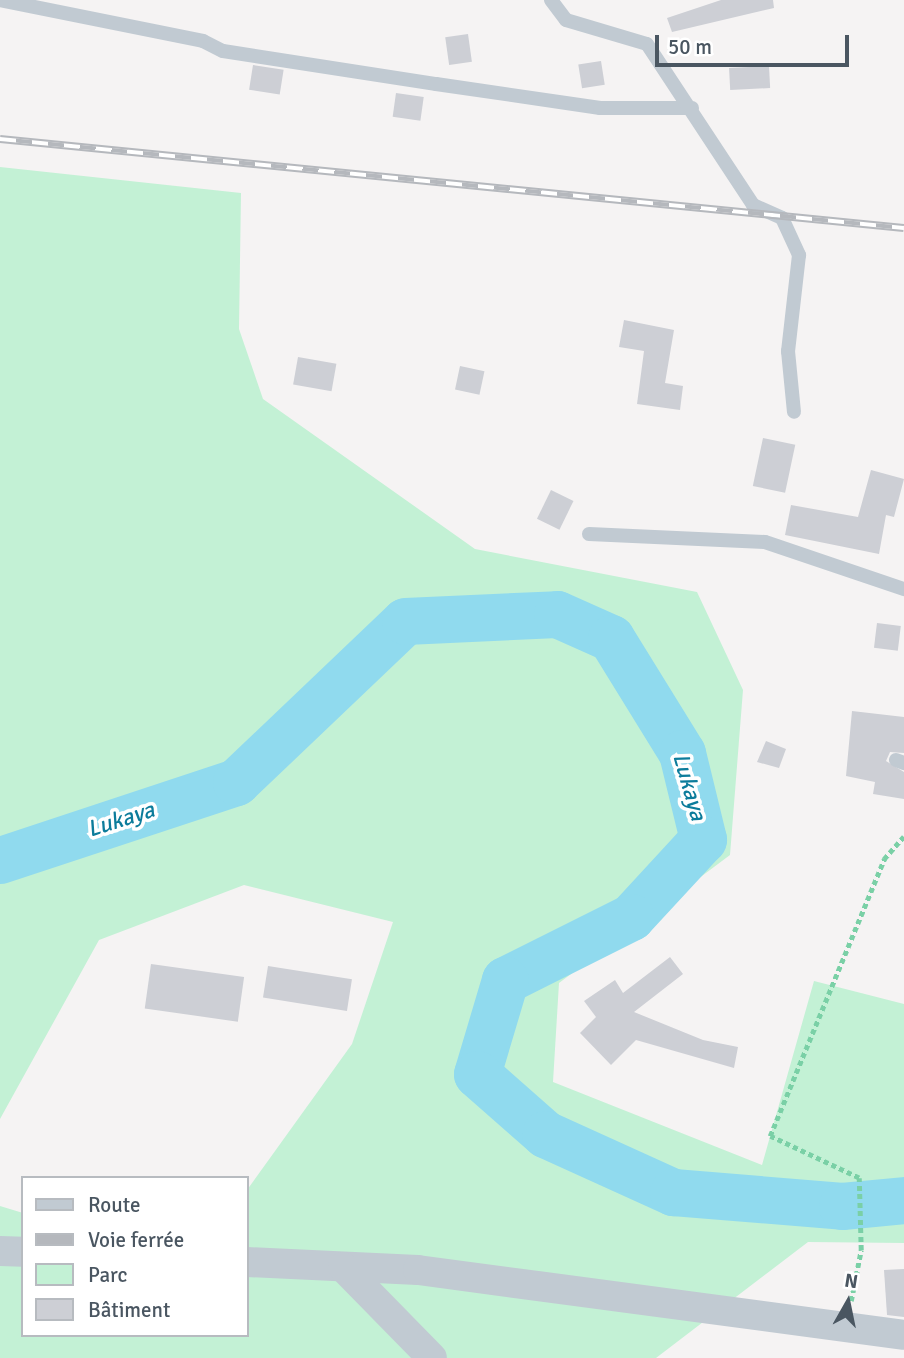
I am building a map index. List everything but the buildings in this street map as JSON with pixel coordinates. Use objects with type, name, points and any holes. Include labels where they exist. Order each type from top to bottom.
[{"type":"street","points":[[0,1251],[21,1252]]},
{"type":"street","points":[[248,1262],[418,1270],[904,1335]]},
{"type":"street","points":[[343,1267],[432,1358]]},
{"type":"lane","points":[[0,0],[203,41],[223,51],[600,108],[692,108]]},
{"type":"lane","points":[[551,0],[566,20],[647,44],[692,108],[753,205],[782,218],[799,248],[788,351],[794,412]]},
{"type":"lane","points":[[589,534],[765,542],[904,589]]},
{"type":"path","points":[[845,1326],[861,1250],[859,1178],[770,1136],[884,859],[904,836]]},
{"type":"green space","points":[[0,167],[241,193],[239,329],[263,399],[475,549],[697,592],[743,690],[730,855],[559,983],[553,1082],[762,1165],[814,981],[904,1004],[904,1243],[808,1242],[656,1358],[0,1358],[0,1206],[21,1212],[21,1337],[248,1337],[248,1189],[352,1044],[393,922],[244,885],[99,940],[0,1119]]},
{"type":"waterway","name":"Lukaya","points":[[0,860],[236,782],[405,621],[557,614],[611,638],[682,753],[703,839],[631,917],[505,980],[477,1074],[545,1134],[673,1192],[842,1206],[904,1200]]},
{"type":"railway","points":[[0,139],[904,228]]}]
